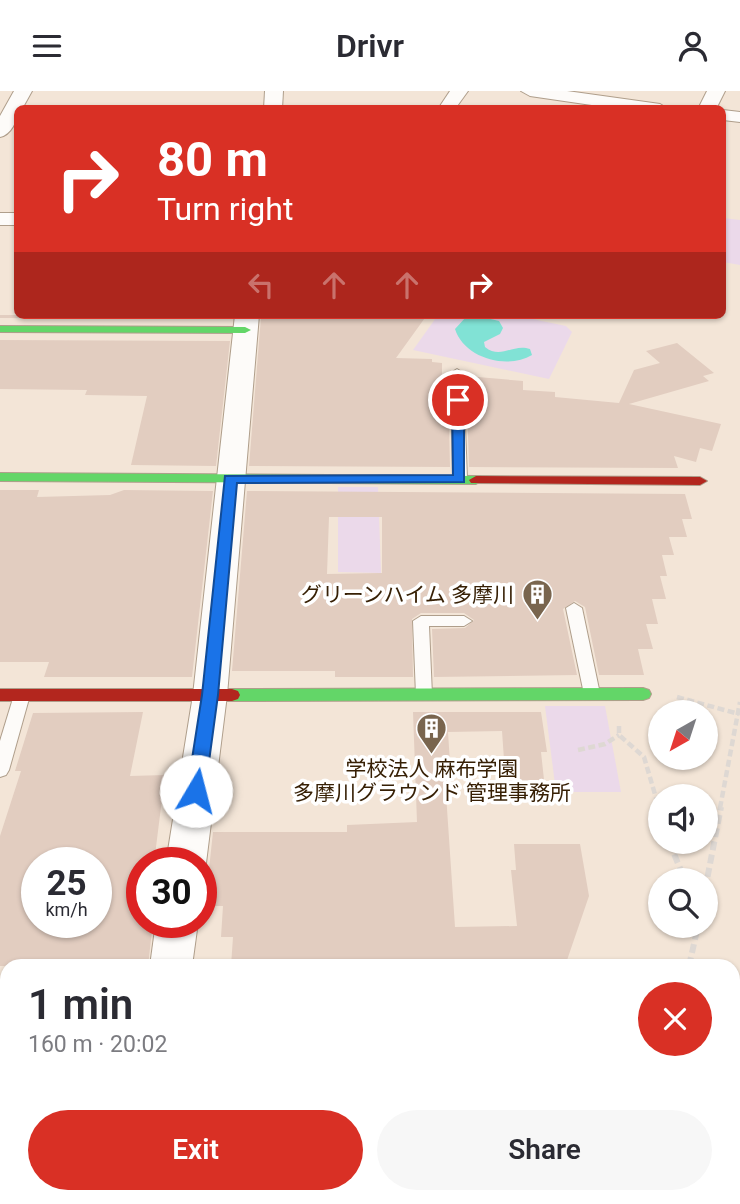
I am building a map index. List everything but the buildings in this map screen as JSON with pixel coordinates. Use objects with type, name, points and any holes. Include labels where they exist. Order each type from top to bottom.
[{"type":"street","points":[[530,91],[631,105]]},
{"type":"street","points":[[556,91],[653,105]]},
{"type":"street","points":[[0,134],[14,108]]},
{"type":"street","points":[[0,329],[246,322],[210,695],[188,847]]},
{"type":"street","points":[[0,477],[700,481]]},
{"type":"street","points":[[0,695],[643,694]]},
{"type":"street","points":[[172,959],[175,938]]},
{"type":"lane","points":[[457,373],[460,479]]},
{"type":"lane","points":[[574,608],[592,694]]},
{"type":"lane","points":[[424,695],[421,621],[464,621]]},
{"type":"lane","points":[[0,770],[22,695]]},
{"type":"path","points":[[619,735],[620,694]]},
{"type":"path","points":[[684,699],[739,714]]},
{"type":"path","points":[[709,868],[740,702]]},
{"type":"path","points":[[578,750],[605,744],[619,735]]},
{"type":"path","points":[[619,735],[644,757],[652,784]]},
{"type":"path","points":[[691,959],[695,938]]},
{"type":"shaded area","points":[[726,218],[740,220],[740,265],[726,263]]},
{"type":"shaded area","points":[[435,319],[532,319],[566,326],[572,332],[549,379],[413,350]]},
{"type":"shaded area","points":[[338,487],[378,487],[381,573],[338,572]]},
{"type":"shaded area","points":[[545,706],[605,706],[621,792],[556,792]]},
{"type":"water","points":[[464,319],[499,321],[503,328],[500,334],[484,342],[485,347],[496,352],[530,349],[532,355],[511,361],[488,359],[467,347],[455,329]]},
{"type":"traffic: fast","points":[[0,329],[245,330]]},
{"type":"traffic: fast","points":[[0,477],[476,480]]},
{"type":"traffic: fast","points":[[232,695],[643,694]]},
{"type":"traffic: jam","points":[[476,480],[700,481]]},
{"type":"traffic: jam","points":[[0,695],[232,695]]},
{"type":"place","name":"グリーンハイム 多摩川","points":[[537,622]]},
{"type":"place","name":"学校法人 麻布学園 多摩川グラウンド 管理事務所","points":[[432,756]]},
{"type":"route","points":[[196,791],[210,695],[230,479],[460,479],[458,400]]}]
